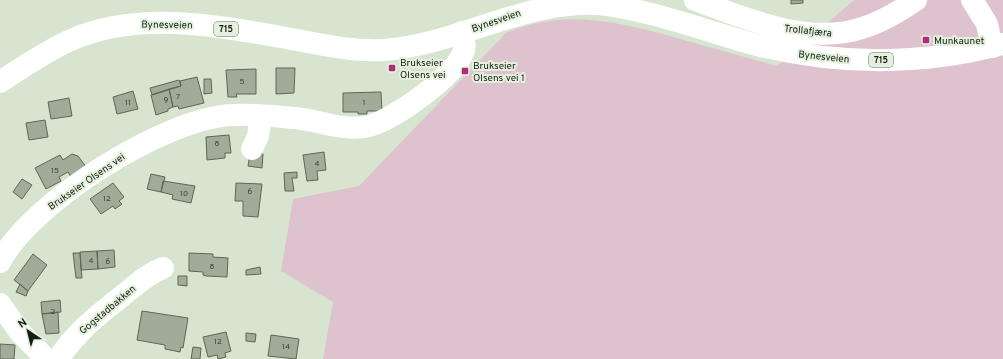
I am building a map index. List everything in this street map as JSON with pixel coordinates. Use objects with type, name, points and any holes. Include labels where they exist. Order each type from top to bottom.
[{"type":"main road","name":"Trollafjæra","points":[[695,0],[760,22],[810,33],[833,34],[865,27],[897,13],[916,0]]},
{"type":"main road","points":[[972,0],[987,24],[998,46]]},
{"type":"main road","name":"Bynesveien","points":[[0,82],[48,51],[71,40],[112,26],[141,22],[185,23],[338,48],[360,50],[405,47],[432,42],[505,16],[536,7],[583,4],[635,10],[760,45],[817,57],[869,61],[920,59],[998,46]]},
{"type":"main road","name":"Brukseier Olsens vei","points":[[0,262],[11,244],[54,202],[149,140],[208,118],[234,115],[295,118],[353,128],[375,124],[413,102],[445,77],[463,54],[464,39],[462,32]]},
{"type":"main road","points":[[252,149],[258,136],[261,116]]},
{"type":"main road","name":"Gogstadbakken","points":[[58,359],[84,326],[145,278],[163,268]]},
{"type":"main road","points":[[0,304],[19,331],[46,359]]},
{"type":"shaded area","points":[[854,0],[1003,0],[1003,359],[323,359],[333,302],[281,271],[293,199],[359,186],[506,33],[529,25],[551,21],[573,19],[595,20],[639,28],[777,66]]},
{"type":"building","points":[[791,0],[803,0],[803,3],[791,4]]},
{"type":"building","points":[[276,68],[295,68],[294,93],[276,94]]},
{"type":"building","points":[[256,69],[256,94],[236,94],[237,97],[228,97],[226,70]]},
{"type":"building","points":[[197,77],[204,103],[179,109],[178,106],[173,107],[169,89],[181,86],[180,81]]},
{"type":"building","points":[[204,79],[211,79],[212,93],[204,94]]},
{"type":"building","points":[[179,80],[181,86],[152,95],[150,88]]},
{"type":"building","points":[[169,89],[173,107],[168,109],[168,111],[156,115],[151,95]]},
{"type":"building","points":[[133,91],[138,109],[117,114],[113,97]]},
{"type":"building","points":[[381,92],[382,111],[367,111],[367,114],[358,114],[358,112],[343,112],[343,93]]},
{"type":"building","points":[[69,98],[72,116],[51,119],[48,102]]},
{"type":"building","points":[[45,120],[48,137],[29,140],[26,123]]},
{"type":"building","points":[[229,135],[231,153],[225,153],[225,158],[207,160],[206,137]]},
{"type":"building","points":[[324,152],[326,170],[317,171],[318,180],[307,181],[303,155]]},
{"type":"building","points":[[250,153],[263,154],[262,168],[248,166]]},
{"type":"building","points":[[72,154],[78,156],[87,168],[71,177],[68,172],[59,177],[61,181],[46,189],[35,168],[60,155],[63,160]]},
{"type":"building","points":[[297,172],[297,178],[292,178],[294,191],[285,191],[284,173]]},
{"type":"building","points":[[151,174],[165,177],[161,192],[147,189]]},
{"type":"building","points":[[22,179],[32,185],[22,199],[13,192]]},
{"type":"building","points":[[163,181],[195,186],[191,203],[172,199],[173,195],[161,192]]},
{"type":"building","points":[[113,183],[124,197],[119,201],[122,204],[115,209],[113,206],[101,214],[90,199]]},
{"type":"building","points":[[236,183],[262,184],[258,217],[243,216],[243,201],[235,201]]},
{"type":"building","points":[[114,250],[115,267],[98,269],[97,251]]},
{"type":"building","points":[[97,251],[98,269],[81,270],[80,252]]},
{"type":"building","points":[[73,253],[80,253],[82,278],[76,278]]},
{"type":"building","points":[[189,253],[213,254],[213,257],[228,258],[227,277],[206,276],[203,275],[203,272],[189,271]]},
{"type":"building","points":[[33,254],[47,265],[28,291],[14,280]]},
{"type":"building","points":[[260,267],[261,274],[246,275],[246,270]]},
{"type":"building","points":[[178,276],[187,276],[187,286],[178,285]]},
{"type":"building","points":[[20,284],[28,291],[26,296],[16,292]]},
{"type":"building","points":[[60,300],[61,312],[42,314],[41,302]]},
{"type":"building","points":[[142,311],[188,318],[183,348],[181,347],[180,352],[165,349],[165,345],[137,340]]},
{"type":"building","points":[[58,312],[59,333],[46,334],[42,314]]},
{"type":"building","points":[[226,332],[231,351],[225,353],[226,357],[218,359],[217,355],[208,357],[203,337]]},
{"type":"building","points":[[246,333],[256,334],[255,342],[246,341]]},
{"type":"building","points":[[271,335],[299,339],[296,359],[268,356]]},
{"type":"building","points":[[0,344],[15,345],[14,359],[0,359]]},
{"type":"building","points":[[193,347],[201,348],[200,359],[191,359]]},
{"type":"place","name":"Munkaunet","points":[[926,40]]},
{"type":"place","name":"Brukseier Olsens vei","points":[[392,68]]},
{"type":"place","name":"Brukseier Olsens vei 1","points":[[465,71]]}]
